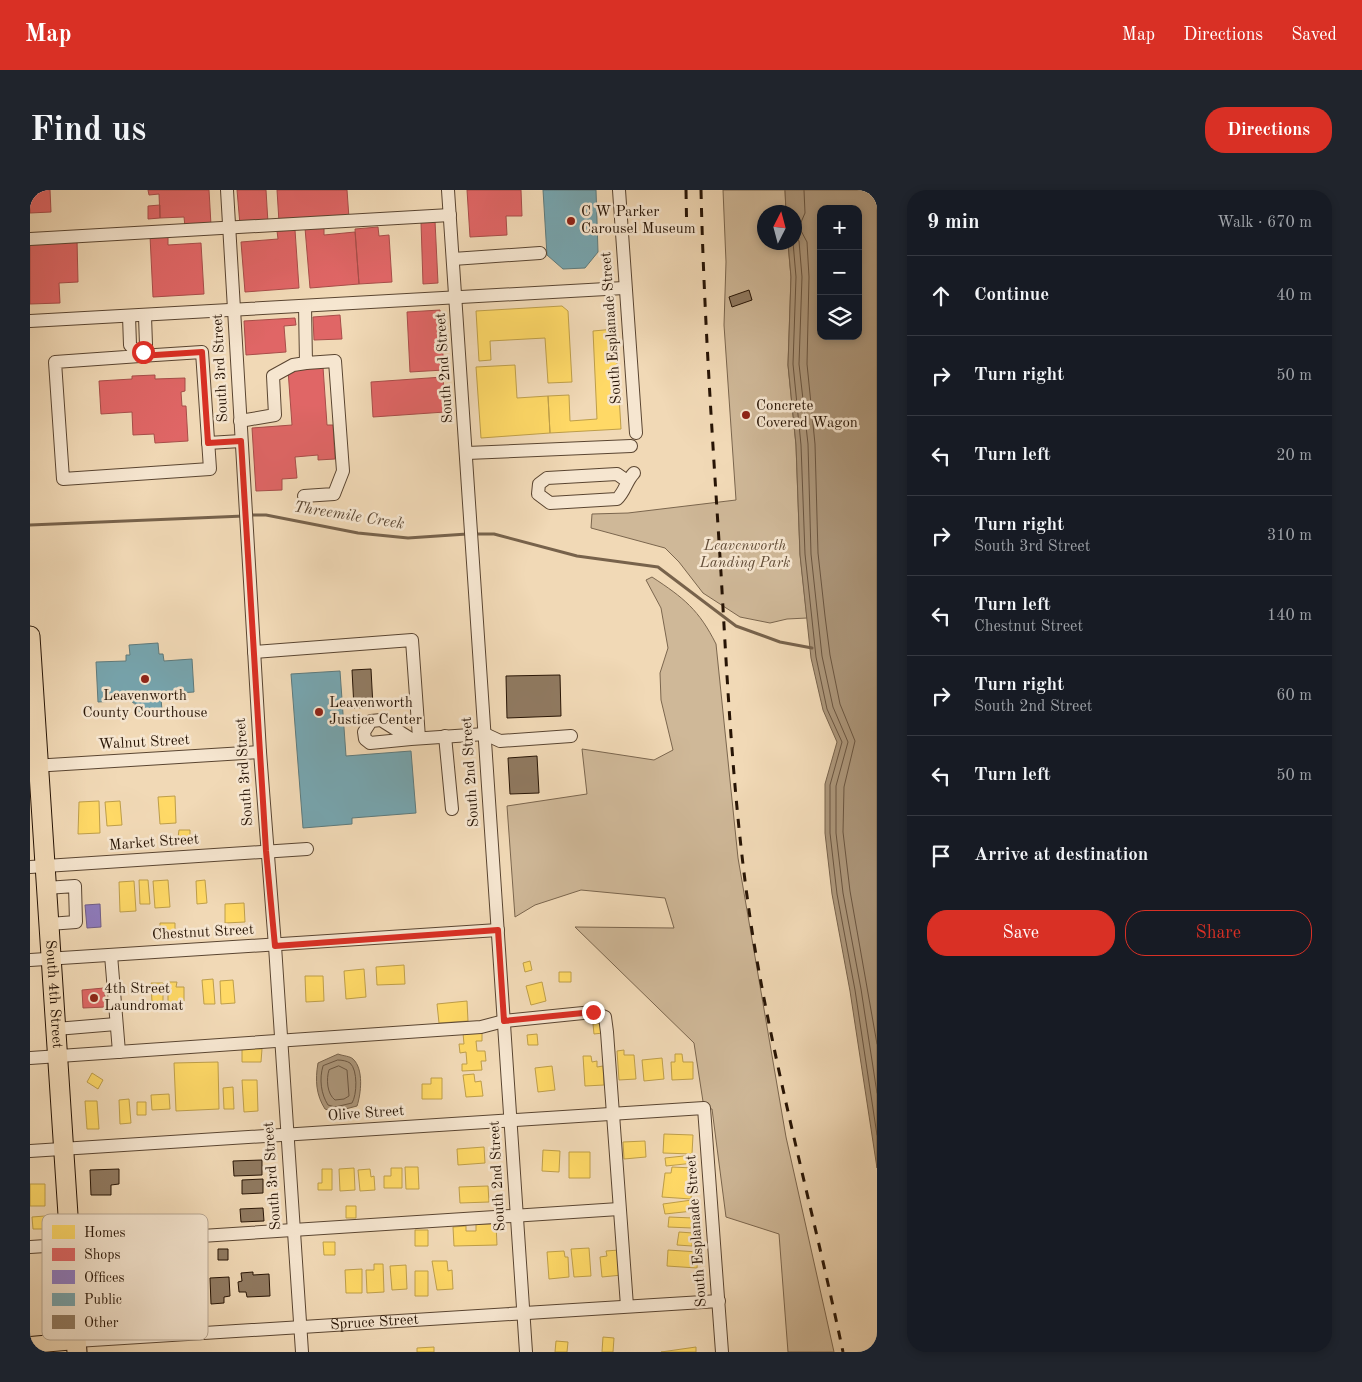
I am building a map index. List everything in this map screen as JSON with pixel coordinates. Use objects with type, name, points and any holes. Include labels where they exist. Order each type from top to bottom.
[{"type":"highway","name":"South 4th Street","points":[[30,636],[37,867],[46,888],[68,1214]]},
{"type":"main road","name":"Spruce Street","points":[[30,1344],[76,1346]]},
{"type":"street","name":"South 3rd Street","points":[[227,190],[266,851],[275,946],[302,1352]]},
{"type":"street","name":"South 2nd Street","points":[[448,190],[526,1352]]},
{"type":"street","name":"South Esplanade Street","points":[[619,190],[624,288],[636,434]]},
{"type":"street","points":[[30,239],[450,215]]},
{"type":"street","points":[[453,259],[540,253]]},
{"type":"street","points":[[30,322],[624,288]]},
{"type":"street","points":[[305,306],[306,363]]},
{"type":"street","points":[[129,316],[130,345],[140,356]]},
{"type":"street","points":[[140,356],[146,345],[145,316]]},
{"type":"street","points":[[202,352],[210,469],[63,479],[55,362],[140,356],[202,352]]},
{"type":"street","points":[[240,421],[275,416],[273,376],[293,365],[335,361],[343,471],[334,494],[304,496]]},
{"type":"street","points":[[208,443],[241,441]]},
{"type":"street","points":[[467,453],[631,446]]},
{"type":"street","points":[[617,474],[630,477],[622,494],[617,499],[550,503],[538,494],[539,484],[548,478],[617,474]]},
{"type":"street","points":[[254,652],[412,640],[415,738],[485,734],[500,741],[571,736]]},
{"type":"street","points":[[445,736],[452,809]]},
{"type":"street","name":"Walnut Street","points":[[35,766],[260,752]]},
{"type":"street","name":"Market Street","points":[[37,867],[307,849]]},
{"type":"street","points":[[46,888],[75,886],[76,922],[49,924]]},
{"type":"street","name":"Chestnut Street","points":[[30,960],[275,946],[498,930]]},
{"type":"street","points":[[110,955],[119,1052]]},
{"type":"street","points":[[30,1058],[481,1027],[504,1021],[593,1012],[605,1017],[627,1306]]},
{"type":"street","points":[[56,1029],[116,1024]]},
{"type":"street","name":"South Esplanade Street","points":[[704,1108],[722,1352]]},
{"type":"street","name":"Olive Street","points":[[30,1151],[704,1108]]},
{"type":"street","points":[[208,1235],[619,1208]]},
{"type":"street","name":"Spruce Street","points":[[208,1335],[522,1312],[719,1301]]},
{"type":"street","name":"Spruce Street","points":[[76,1346],[147,1340]]},
{"type":"green space","name":"Leavenworth Landing Park","points":[[723,190],[785,190],[786,205],[757,205],[757,250],[789,250],[791,277],[788,365],[796,445],[800,554],[807,618],[787,619],[770,623],[740,617],[703,593],[679,562],[665,548],[591,528],[592,514],[628,513],[736,500],[724,325],[726,262]]},
{"type":"green space","points":[[652,577],[682,598],[697,613],[716,644],[738,858],[786,1137],[834,1352],[788,1352],[779,1234],[726,1217],[712,1109],[704,1108],[694,1043],[575,927],[674,928],[665,898],[581,890],[535,905],[515,917],[507,806],[587,794],[582,749],[654,760],[673,750],[661,700],[660,673],[668,648],[661,608],[646,580]]},
{"type":"water","points":[[785,190],[877,190],[877,1168],[850,991],[832,894],[825,833],[825,784],[837,742],[823,710],[811,658],[800,555],[796,445],[788,365],[791,277],[789,250],[802,250],[802,205],[786,205]]},
{"type":"water","points":[[338,1054],[352,1058],[356,1063],[360,1075],[360,1095],[357,1106],[334,1112],[325,1109],[322,1104],[318,1093],[317,1075],[318,1063]]},
{"type":"building: Homes","points":[[562,306],[568,311],[572,382],[548,383],[545,338],[490,341],[491,360],[479,361],[476,311]]},
{"type":"building: Homes","points":[[615,329],[621,429],[550,433],[548,396],[569,395],[570,421],[597,419],[593,331]]},
{"type":"building: Homes","points":[[515,365],[517,398],[548,396],[550,433],[481,438],[476,367]]},
{"type":"building: Homes","points":[[175,796],[176,823],[160,824],[158,797]]},
{"type":"building: Homes","points":[[99,801],[100,833],[78,834],[79,802]]},
{"type":"building: Homes","points":[[120,801],[122,825],[107,826],[105,802]]},
{"type":"building: Homes","points":[[179,830],[190,830],[190,838],[178,838]]},
{"type":"building: Homes","points":[[139,880],[148,880],[150,904],[140,904]]},
{"type":"building: Homes","points":[[168,880],[170,907],[155,908],[153,881]]},
{"type":"building: Homes","points":[[205,880],[207,903],[197,904],[196,881]]},
{"type":"building: Homes","points":[[134,881],[136,911],[120,912],[119,882]]},
{"type":"building: Homes","points":[[244,903],[245,922],[225,923],[225,904]]},
{"type":"building: Homes","points":[[160,923],[175,923],[175,933],[160,934]]},
{"type":"building: Homes","points":[[530,961],[532,970],[525,972],[523,963]]},
{"type":"building: Homes","points":[[404,965],[405,984],[377,985],[376,967]]},
{"type":"building: Homes","points":[[364,969],[366,997],[346,999],[344,971]]},
{"type":"building: Homes","points":[[559,972],[571,972],[571,982],[559,982]]},
{"type":"building: Homes","points":[[305,976],[323,976],[324,1001],[306,1002]]},
{"type":"building: Homes","points":[[213,979],[215,1004],[204,1004],[202,980]]},
{"type":"building: Homes","points":[[233,980],[235,1003],[221,1004],[220,981]]},
{"type":"building: Homes","points":[[168,982],[177,982],[176,987],[184,987],[184,1003],[168,1003]]},
{"type":"building: Homes","points":[[542,982],[546,1001],[531,1005],[526,986]]},
{"type":"building: Homes","points":[[151,983],[163,983],[163,1003],[152,1003]]},
{"type":"building: Homes","points":[[467,1001],[468,1021],[439,1023],[437,1004]]},
{"type":"building: Homes","points":[[602,1023],[603,1033],[594,1034],[593,1024]]},
{"type":"building: Homes","points":[[482,1032],[482,1041],[476,1041],[477,1051],[485,1051],[486,1061],[481,1061],[482,1070],[462,1071],[462,1064],[467,1064],[466,1052],[460,1053],[459,1044],[464,1044],[463,1033]]},
{"type":"building: Homes","points":[[537,1034],[538,1045],[528,1045],[527,1035]]},
{"type":"building: Homes","points":[[242,1048],[262,1049],[261,1062],[242,1062]]},
{"type":"building: Homes","points":[[624,1050],[624,1055],[634,1055],[636,1079],[619,1080],[617,1051]]},
{"type":"building: Homes","points":[[675,1054],[682,1054],[683,1062],[693,1062],[693,1079],[672,1080],[671,1062],[675,1062]]},
{"type":"building: Homes","points":[[583,1056],[591,1056],[592,1062],[597,1061],[597,1067],[603,1066],[604,1085],[585,1086]]},
{"type":"building: Homes","points":[[662,1058],[664,1079],[644,1081],[642,1060]]},
{"type":"building: Homes","points":[[218,1062],[219,1109],[176,1111],[174,1063]]},
{"type":"building: Homes","points":[[552,1066],[555,1090],[538,1092],[535,1068]]},
{"type":"building: Homes","points":[[92,1073],[103,1080],[98,1089],[87,1082]]},
{"type":"building: Homes","points":[[474,1074],[475,1082],[481,1081],[483,1096],[466,1097],[463,1075]]},
{"type":"building: Homes","points":[[431,1078],[442,1078],[442,1099],[422,1099],[422,1084],[431,1084]]},
{"type":"building: Homes","points":[[242,1080],[257,1080],[258,1111],[244,1112]]},
{"type":"building: Homes","points":[[233,1087],[234,1109],[224,1109],[223,1088]]},
{"type":"building: Homes","points":[[169,1094],[170,1109],[152,1110],[151,1095]]},
{"type":"building: Homes","points":[[129,1099],[131,1123],[120,1124],[119,1100]]},
{"type":"building: Homes","points":[[85,1101],[97,1101],[99,1129],[87,1129]]},
{"type":"building: Homes","points":[[137,1102],[146,1102],[146,1115],[137,1115]]},
{"type":"building: Homes","points":[[664,1134],[693,1135],[692,1154],[663,1153]]},
{"type":"building: Homes","points":[[645,1141],[646,1157],[624,1159],[623,1142]]},
{"type":"building: Homes","points":[[484,1147],[485,1163],[458,1165],[457,1149]]},
{"type":"building: Homes","points":[[543,1150],[560,1151],[559,1172],[542,1171]]},
{"type":"building: Homes","points":[[569,1152],[590,1152],[590,1178],[569,1178]]},
{"type":"building: Homes","points":[[693,1155],[694,1163],[666,1166],[665,1158]]},
{"type":"building: Homes","points":[[405,1167],[418,1167],[419,1189],[406,1189]]},
{"type":"building: Homes","points":[[672,1167],[693,1168],[691,1199],[662,1197],[665,1173],[671,1173]]},
{"type":"building: Homes","points":[[354,1168],[355,1190],[340,1191],[339,1169]]},
{"type":"building: Homes","points":[[391,1168],[402,1168],[402,1188],[384,1188],[384,1176],[391,1176]]},
{"type":"building: Homes","points":[[322,1169],[332,1169],[332,1190],[318,1190],[318,1183],[322,1183]]},
{"type":"building: Homes","points":[[370,1169],[371,1177],[374,1176],[375,1190],[360,1191],[358,1170]]},
{"type":"building: Homes","points":[[30,1184],[45,1184],[45,1206],[30,1206]]},
{"type":"building: Homes","points":[[488,1186],[489,1202],[460,1203],[459,1187]]},
{"type":"building: Homes","points":[[692,1200],[693,1211],[665,1214],[663,1204]]},
{"type":"building: Homes","points":[[346,1206],[356,1206],[356,1218],[346,1218]]},
{"type":"building: Homes","points":[[42,1216],[42,1229],[33,1229],[32,1217]]},
{"type":"building: Homes","points":[[669,1217],[693,1218],[692,1228],[668,1227]]},
{"type":"building: Homes","points":[[476,1224],[496,1224],[497,1245],[454,1246],[453,1227],[466,1226],[466,1231],[476,1231]]},
{"type":"building: Homes","points":[[415,1230],[428,1230],[428,1246],[415,1246]]},
{"type":"building: Homes","points":[[679,1232],[693,1233],[692,1246],[677,1245]]},
{"type":"building: Homes","points":[[323,1242],[335,1242],[335,1255],[324,1255]]},
{"type":"building: Homes","points":[[589,1248],[591,1276],[574,1277],[571,1249]]},
{"type":"building: Homes","points":[[619,1250],[622,1275],[602,1277],[600,1257],[607,1256],[606,1251]]},
{"type":"building: Homes","points":[[668,1250],[698,1252],[697,1268],[667,1266]]},
{"type":"building: Homes","points":[[564,1251],[565,1257],[568,1257],[569,1277],[549,1279],[547,1252]]},
{"type":"building: Homes","points":[[432,1261],[447,1261],[448,1271],[452,1270],[453,1289],[437,1290]]},
{"type":"building: Homes","points":[[374,1264],[383,1264],[384,1292],[367,1293],[366,1270],[374,1270]]},
{"type":"building: Homes","points":[[406,1265],[407,1289],[392,1290],[390,1266]]},
{"type":"building: Homes","points":[[362,1269],[362,1293],[346,1293],[345,1270]]},
{"type":"building: Homes","points":[[415,1271],[428,1271],[428,1296],[415,1296]]},
{"type":"building: Homes","points":[[603,1337],[614,1338],[613,1352],[602,1352]]},
{"type":"building: Homes","points":[[556,1341],[568,1342],[567,1352],[555,1352]]},
{"type":"building: Homes","points":[[434,1347],[434,1352],[417,1352],[417,1348]]},
{"type":"building: Homes","points":[[696,1347],[696,1352],[661,1352]]},
{"type":"building: Shops","points":[[30,190],[50,190],[51,212],[30,213]]},
{"type":"building: Shops","points":[[148,190],[209,190],[211,225],[185,227],[184,217],[160,218],[159,194],[149,195]]},
{"type":"building: Shops","points":[[237,190],[266,190],[268,223],[240,225]]},
{"type":"building: Shops","points":[[277,190],[347,190],[349,218],[279,222]]},
{"type":"building: Shops","points":[[467,190],[521,190],[522,216],[506,216],[507,235],[470,237]]},
{"type":"building: Shops","points":[[160,205],[160,218],[148,219],[148,206]]},
{"type":"building: Shops","points":[[435,221],[438,283],[423,284],[421,222]]},
{"type":"building: Shops","points":[[324,227],[324,235],[355,232],[359,284],[310,288],[305,228]]},
{"type":"building: Shops","points":[[378,227],[379,236],[389,235],[392,282],[359,284],[355,229]]},
{"type":"building: Shops","points":[[295,230],[299,288],[245,292],[241,242],[278,239],[277,231]]},
{"type":"building: Shops","points":[[168,235],[168,245],[201,243],[204,294],[153,297],[150,236]]},
{"type":"building: Shops","points":[[77,239],[78,282],[59,283],[60,303],[30,304],[30,240]]},
{"type":"building: Shops","points":[[440,310],[444,370],[410,372],[407,312]]},
{"type":"building: Shops","points":[[340,315],[342,339],[314,340],[313,317]]},
{"type":"building: Shops","points":[[295,318],[296,325],[284,326],[286,352],[246,355],[244,321]]},
{"type":"building: Shops","points":[[323,367],[327,425],[333,425],[335,459],[318,460],[318,455],[295,457],[297,478],[282,479],[282,490],[256,491],[252,428],[292,425],[288,370]]},
{"type":"building: Shops","points":[[155,375],[155,379],[185,378],[185,391],[181,392],[182,406],[186,406],[188,441],[155,443],[154,434],[133,435],[132,412],[101,414],[99,381],[132,379],[132,376]]},
{"type":"building: Shops","points":[[443,377],[445,412],[373,417],[371,382]]},
{"type":"building: Shops","name":"4th Street Laundromat","points":[[104,988],[106,1007],[83,1008],[82,990]]},
{"type":"building: Offices","points":[[100,904],[101,927],[87,928],[85,905]]},
{"type":"building: Public","name":"C W Parker Carousel Museum","points":[[543,190],[596,190],[598,252],[585,268],[563,269],[547,255]]},
{"type":"building: Public","name":"Leavenworth County Courthouse","points":[[158,643],[159,654],[163,654],[164,661],[192,659],[194,692],[165,694],[165,699],[161,699],[162,710],[136,712],[135,703],[132,700],[98,702],[96,662],[126,661],[126,655],[130,655],[129,645]]},
{"type":"building: Public","name":"Leavenworth Justice Center","points":[[340,671],[346,756],[411,751],[416,813],[352,818],[352,824],[303,828],[291,674]]},
{"type":"building: Other","points":[[749,290],[752,300],[732,307],[729,297]]},
{"type":"building: Other","points":[[371,669],[373,707],[354,708],[352,670]]},
{"type":"building: Other","points":[[560,675],[561,716],[507,718],[506,676]]},
{"type":"building: Other","points":[[537,756],[539,793],[510,794],[508,758]]},
{"type":"building: Other","points":[[262,1160],[262,1175],[234,1176],[233,1161]]},
{"type":"building: Other","points":[[119,1169],[119,1184],[111,1185],[111,1195],[91,1195],[90,1170]]},
{"type":"building: Other","points":[[263,1179],[263,1193],[242,1194],[242,1180]]},
{"type":"building: Other","points":[[263,1208],[264,1221],[241,1222],[240,1209]]},
{"type":"building: Other","points":[[218,1249],[228,1249],[228,1260],[218,1260]]},
{"type":"building: Other","points":[[253,1272],[253,1275],[269,1274],[270,1296],[247,1297],[246,1292],[239,1292],[238,1282],[242,1281],[241,1273]]},
{"type":"building: Other","points":[[229,1277],[230,1296],[224,1297],[224,1303],[211,1304],[210,1278]]},
{"type":"waterway","name":"Threemile Creek","points":[[250,515],[266,515],[358,533],[408,538],[467,534]]},
{"type":"waterway","name":"Threemile Creek","points":[[30,525],[244,516]]},
{"type":"waterway","name":"Threemile Creek","points":[[475,534],[494,534],[577,556],[658,567],[736,626],[780,642],[812,648]]},
{"type":"railway","points":[[686,190],[687,244]]},
{"type":"railway","points":[[701,190],[709,382],[729,710],[746,892],[773,1042],[843,1352]]},
{"type":"place","name":"C W Parker Carousel Museum","points":[[571,221]]},
{"type":"place","name":"Concrete Covered Wagon","points":[[746,415]]},
{"type":"place","name":"Leavenworth County Courthouse","points":[[145,679]]},
{"type":"place","name":"Leavenworth Justice Center","points":[[319,712]]},
{"type":"place","name":"4th Street Laundromat","points":[[94,998]]},
{"type":"route","points":[[143,352],[140,356],[202,352],[208,443],[241,441],[266,851],[275,946],[498,930],[504,1021],[593,1012]]}]
